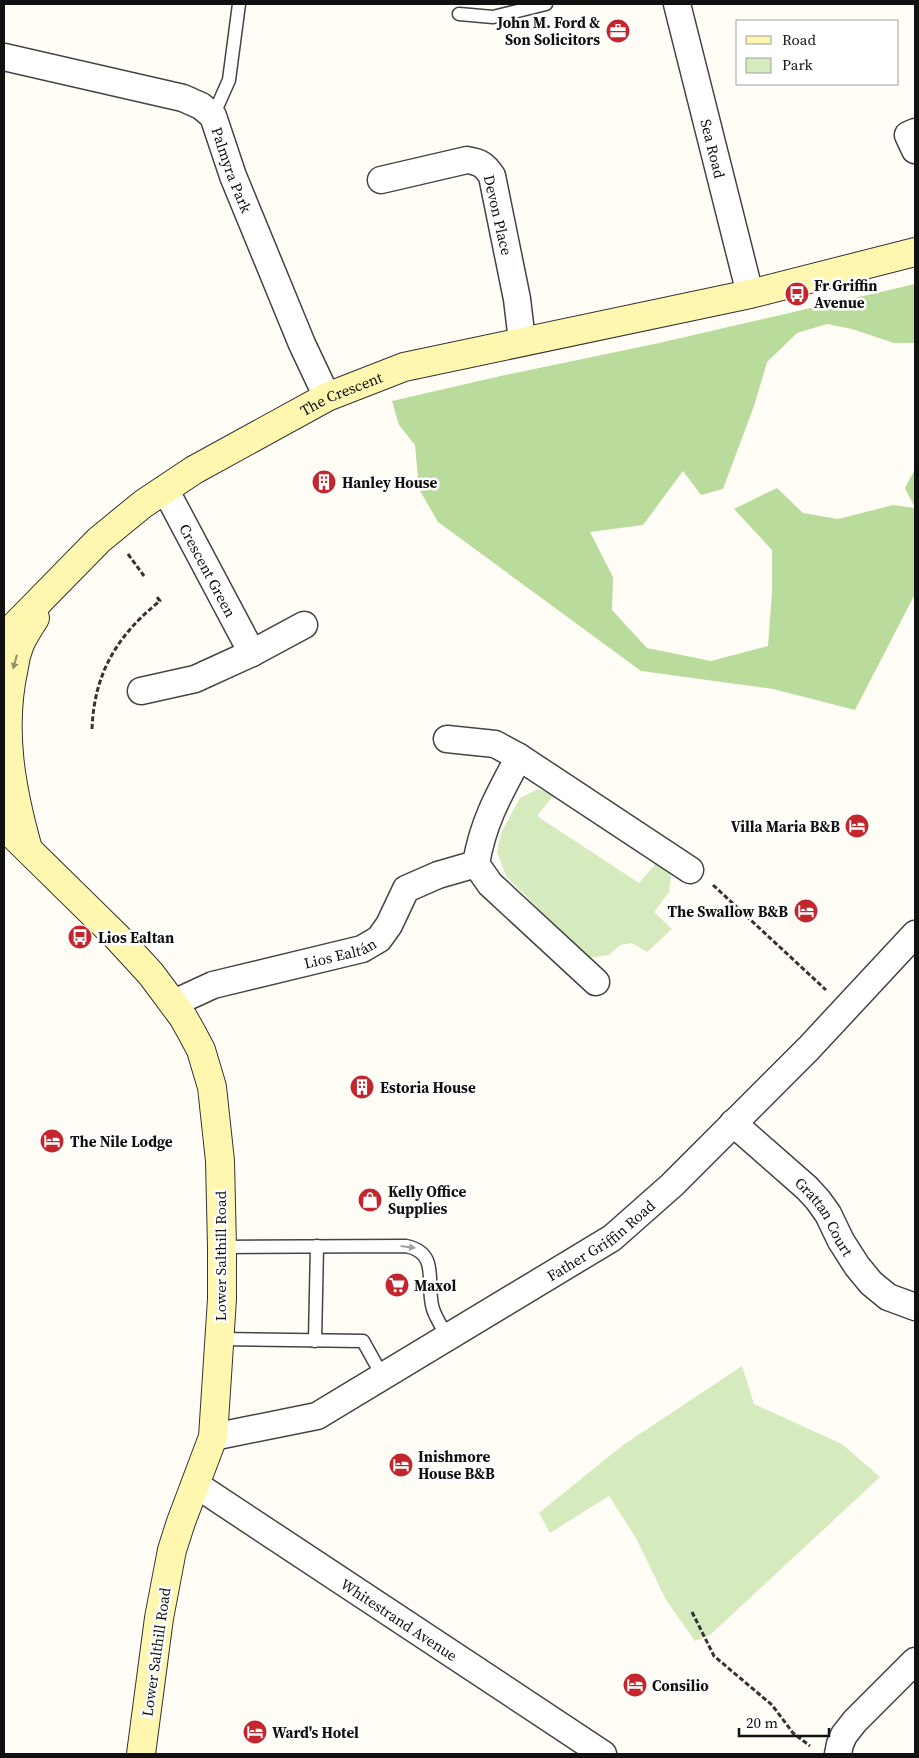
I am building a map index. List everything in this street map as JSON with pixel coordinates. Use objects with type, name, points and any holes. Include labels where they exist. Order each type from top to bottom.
[{"type":"main road","name":"The Crescent","points":[[4,637],[111,529],[164,489],[202,465],[327,397],[404,367],[750,294],[915,252]]},
{"type":"main road","points":[[29,850],[14,798],[9,768],[6,720],[9,685],[19,645],[53,588]]},
{"type":"main road","name":"Lower Salthill Road","points":[[4,826],[117,937],[151,974],[174,1003],[201,1050],[212,1087],[220,1161],[222,1247],[222,1299],[214,1437],[172,1550],[159,1618],[142,1754]]},
{"type":"street","name":"Sea Road","points":[[676,4],[750,294]]},
{"type":"street","name":"Palmyra Park","points":[[4,57],[183,98],[201,106],[213,116],[233,176],[302,344],[327,397]]},
{"type":"street","points":[[915,132],[908,135],[915,150]]},
{"type":"street","name":"Devon Place","points":[[381,180],[467,160],[485,166],[492,176],[494,185],[517,299],[522,341]]},
{"type":"street","name":"Crescent Green","points":[[164,489],[252,653]]},
{"type":"street","points":[[141,691],[195,679],[252,653],[304,625]]},
{"type":"street","points":[[448,739],[495,744],[519,757],[690,870]]},
{"type":"street","points":[[519,757],[492,807],[480,840],[476,864],[490,884],[596,982]]},
{"type":"street","name":"Lios Ealtán","points":[[174,1003],[213,985],[362,949],[379,939],[389,925],[406,889],[438,875],[476,864]]},
{"type":"street","name":"Father Griffin Road","points":[[214,1437],[317,1416],[612,1238],[672,1185],[846,1009],[915,934]]},
{"type":"street","name":"Grattan Court","points":[[733,1123],[807,1188],[818,1200],[857,1266],[871,1284],[888,1297],[915,1307]]},
{"type":"street","name":"Whitestrand Avenue","points":[[195,1484],[603,1754]]},
{"type":"street","points":[[838,1754],[844,1735],[854,1721],[915,1661]]},
{"type":"lane","points":[[213,116],[229,80],[239,4]]},
{"type":"lane","points":[[458,14],[493,17],[546,4]]},
{"type":"lane","points":[[315,1341],[317,1246]]},
{"type":"lane","points":[[222,1247],[406,1246],[417,1248],[423,1253],[430,1271],[433,1309],[448,1338]]},
{"type":"lane","points":[[219,1339],[363,1341],[383,1376]]},
{"type":"path","points":[[92,729],[95,695],[109,658],[140,617],[160,601],[158,597]]},
{"type":"path","points":[[690,870],[709,882],[846,1009]]},
{"type":"path","points":[[692,1612],[714,1656],[772,1705],[793,1733],[813,1749]]},
{"type":"green space","points":[[915,284],[915,343],[894,343],[852,329],[827,324],[797,333],[767,362],[754,406],[723,489],[701,495],[683,471],[643,525],[590,532],[613,577],[612,610],[647,648],[711,661],[768,646],[772,592],[772,550],[734,509],[777,488],[803,513],[838,519],[893,505],[915,508],[915,594],[855,710],[773,689],[641,671],[438,522],[419,489],[415,445],[399,425],[392,401],[659,343]]},
{"type":"green space","points":[[915,469],[915,508],[905,488]]},
{"type":"green space","points":[[538,789],[554,795],[537,816],[639,883],[659,860],[671,876],[669,892],[654,912],[672,929],[647,952],[632,943],[620,945],[609,955],[587,958],[506,876],[497,852],[501,833],[520,798]]},
{"type":"green space","points":[[742,1366],[754,1404],[842,1444],[880,1477],[709,1636],[695,1641],[666,1600],[636,1538],[609,1496],[550,1533],[539,1513],[623,1445]]},
{"type":"place","name":"John M. Ford & Son Solicitors","points":[[618,31]]},
{"type":"place","name":"Fr Griffin Avenue","points":[[797,294]]},
{"type":"place","name":"Hanley House","points":[[324,482]]},
{"type":"place","name":"Villa Maria B&B","points":[[857,826]]},
{"type":"place","name":"The Swallow B&B","points":[[806,911]]},
{"type":"place","name":"Lios Ealtan","points":[[80,937]]},
{"type":"place","name":"Estoria House","points":[[362,1087]]},
{"type":"place","name":"The Nile Lodge","points":[[52,1141]]},
{"type":"place","name":"Kelly Office Supplies","points":[[370,1200]]},
{"type":"place","name":"Maxol","points":[[397,1285]]},
{"type":"place","name":"Inishmore House B&B","points":[[401,1465]]},
{"type":"place","name":"Consilio","points":[[635,1685]]},
{"type":"place","name":"Ward's Hotel","points":[[255,1732]]}]
